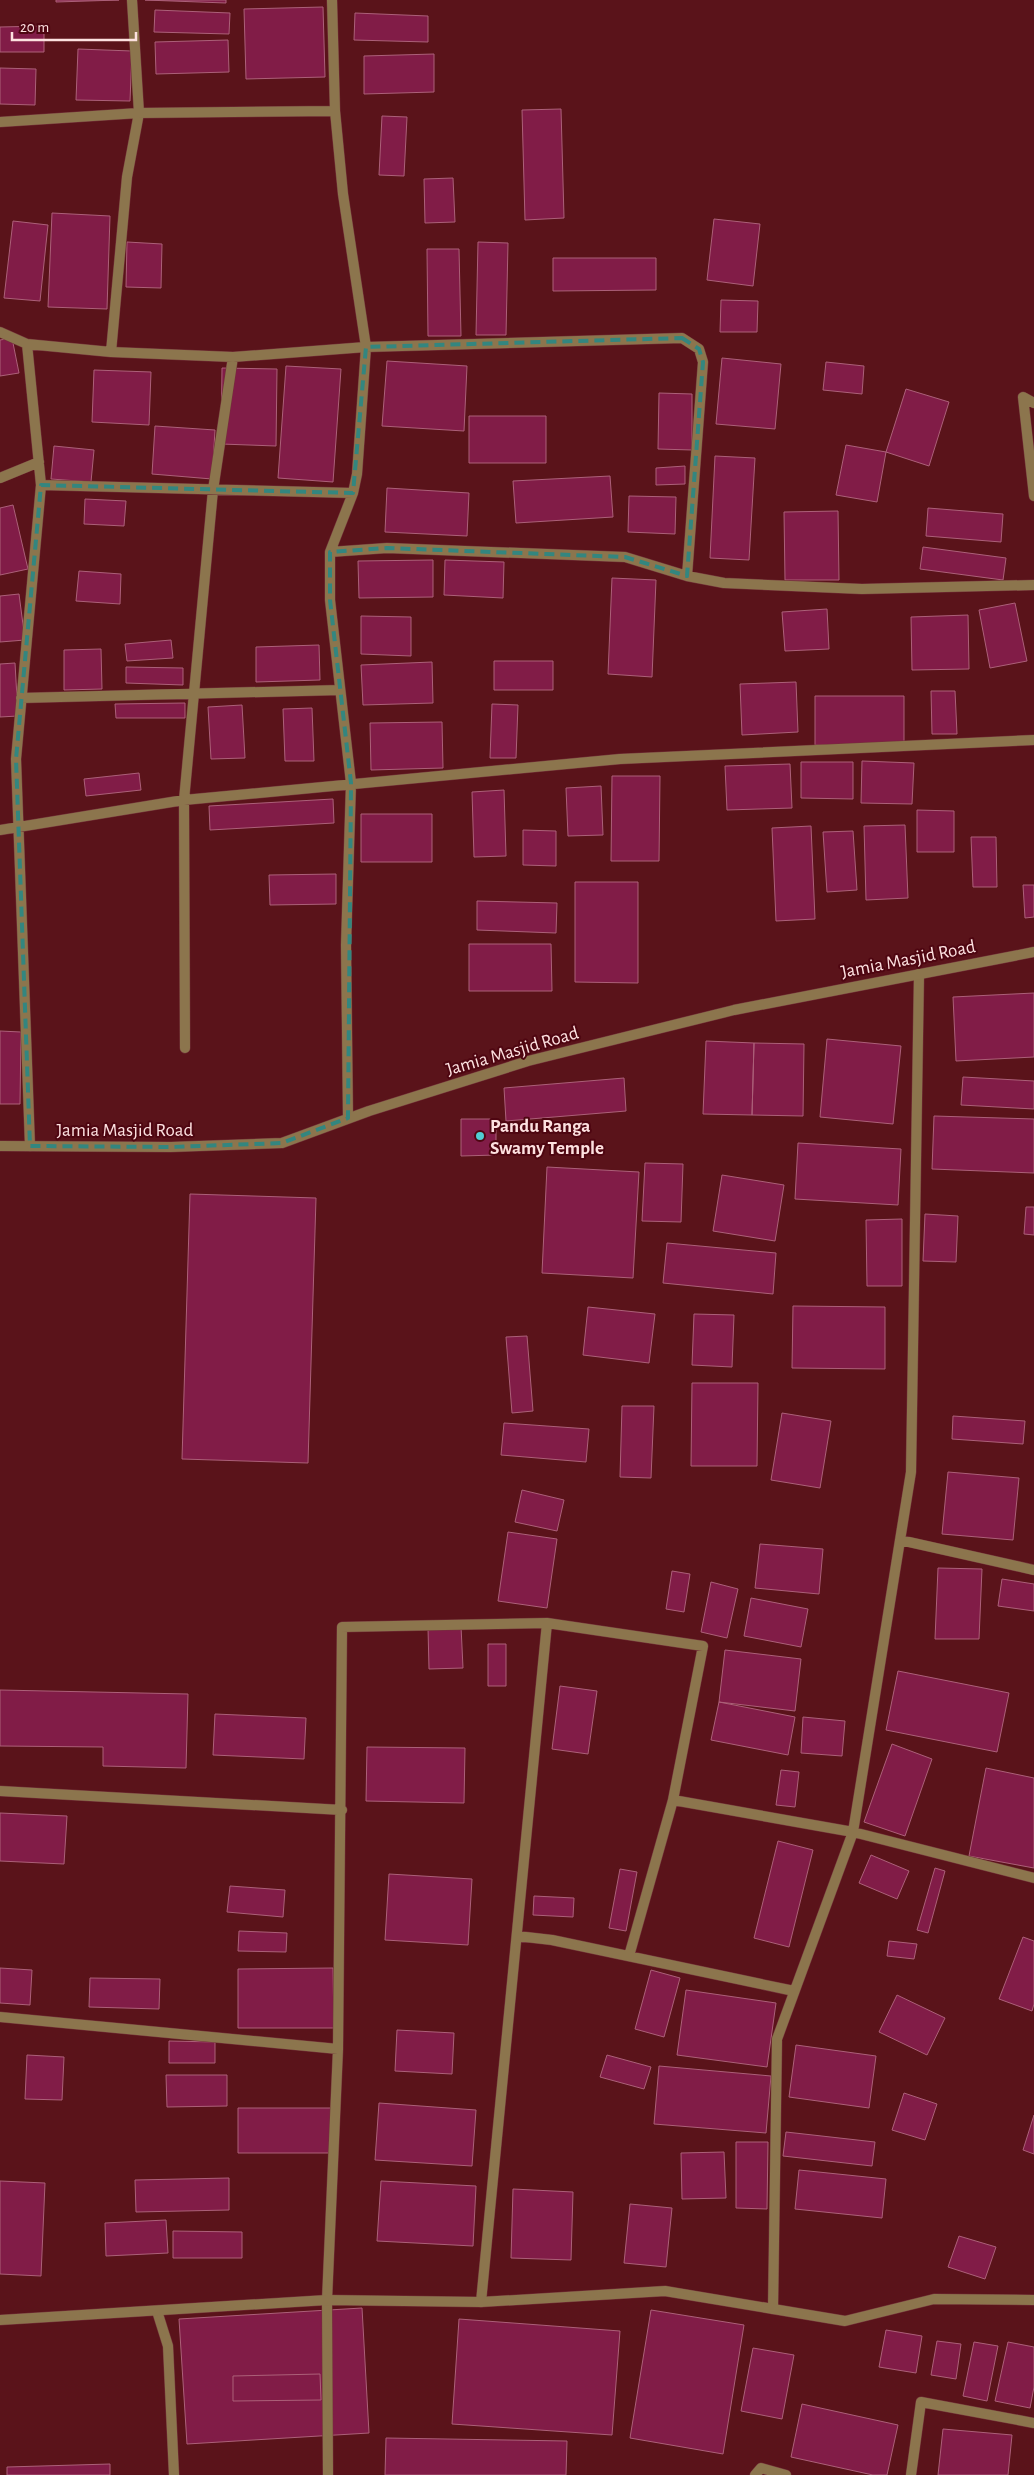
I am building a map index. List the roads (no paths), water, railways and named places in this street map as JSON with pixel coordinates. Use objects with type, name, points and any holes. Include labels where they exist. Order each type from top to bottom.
[{"type":"street","points":[[111,352],[127,177],[140,113],[132,0]]},
{"type":"street","points":[[332,0],[334,110],[343,194],[366,347],[357,474],[353,494],[330,552],[330,600],[351,783],[346,945],[348,1118]]},
{"type":"street","points":[[0,122],[140,113],[334,110]]},
{"type":"street","points":[[0,332],[27,344],[111,352],[233,357],[366,347],[682,338],[699,349],[703,362],[702,408],[687,576]]},
{"type":"street","points":[[27,344],[41,485],[16,759],[30,1146]]},
{"type":"street","points":[[185,1048],[184,800],[213,490],[233,357]]},
{"type":"street","points":[[1034,403],[1023,397],[1034,496]]},
{"type":"street","points":[[0,478],[39,462]]},
{"type":"street","points":[[41,485],[353,494]]},
{"type":"street","points":[[330,552],[387,548],[624,557],[687,576],[724,583],[862,589],[1034,586]]},
{"type":"street","points":[[21,698],[340,690]]},
{"type":"street","points":[[0,830],[184,800],[620,759],[1034,740]]},
{"type":"street","name":"Jamia Masjid Road","points":[[0,1146],[171,1148],[282,1143],[348,1118],[538,1059],[734,1010],[1034,952]]},
{"type":"street","points":[[773,2309],[777,2039],[853,1832],[911,1472],[919,974]]},
{"type":"street","points":[[900,1540],[1034,1570]]},
{"type":"street","points":[[481,2302],[547,1623]]},
{"type":"street","points":[[328,2475],[327,2300],[338,2049],[342,1810],[342,1627],[547,1623],[703,1646],[673,1800],[629,1956]]},
{"type":"street","points":[[0,1791],[342,1810]]},
{"type":"street","points":[[673,1800],[853,1832],[1034,1878]]},
{"type":"street","points":[[517,1936],[552,1940],[794,1991]]},
{"type":"street","points":[[0,2017],[338,2049]]},
{"type":"street","points":[[0,2320],[327,2300],[481,2302],[665,2291],[846,2321],[934,2299],[1034,2300]]},
{"type":"street","points":[[157,2310],[168,2346],[174,2475]]},
{"type":"street","points":[[911,2475],[921,2402],[1034,2423]]},
{"type":"street","points":[[755,2475],[761,2468],[786,2475]]},
{"type":"place","name":"Pandu Ranga Swamy Temple","points":[[480,1136]]}]
